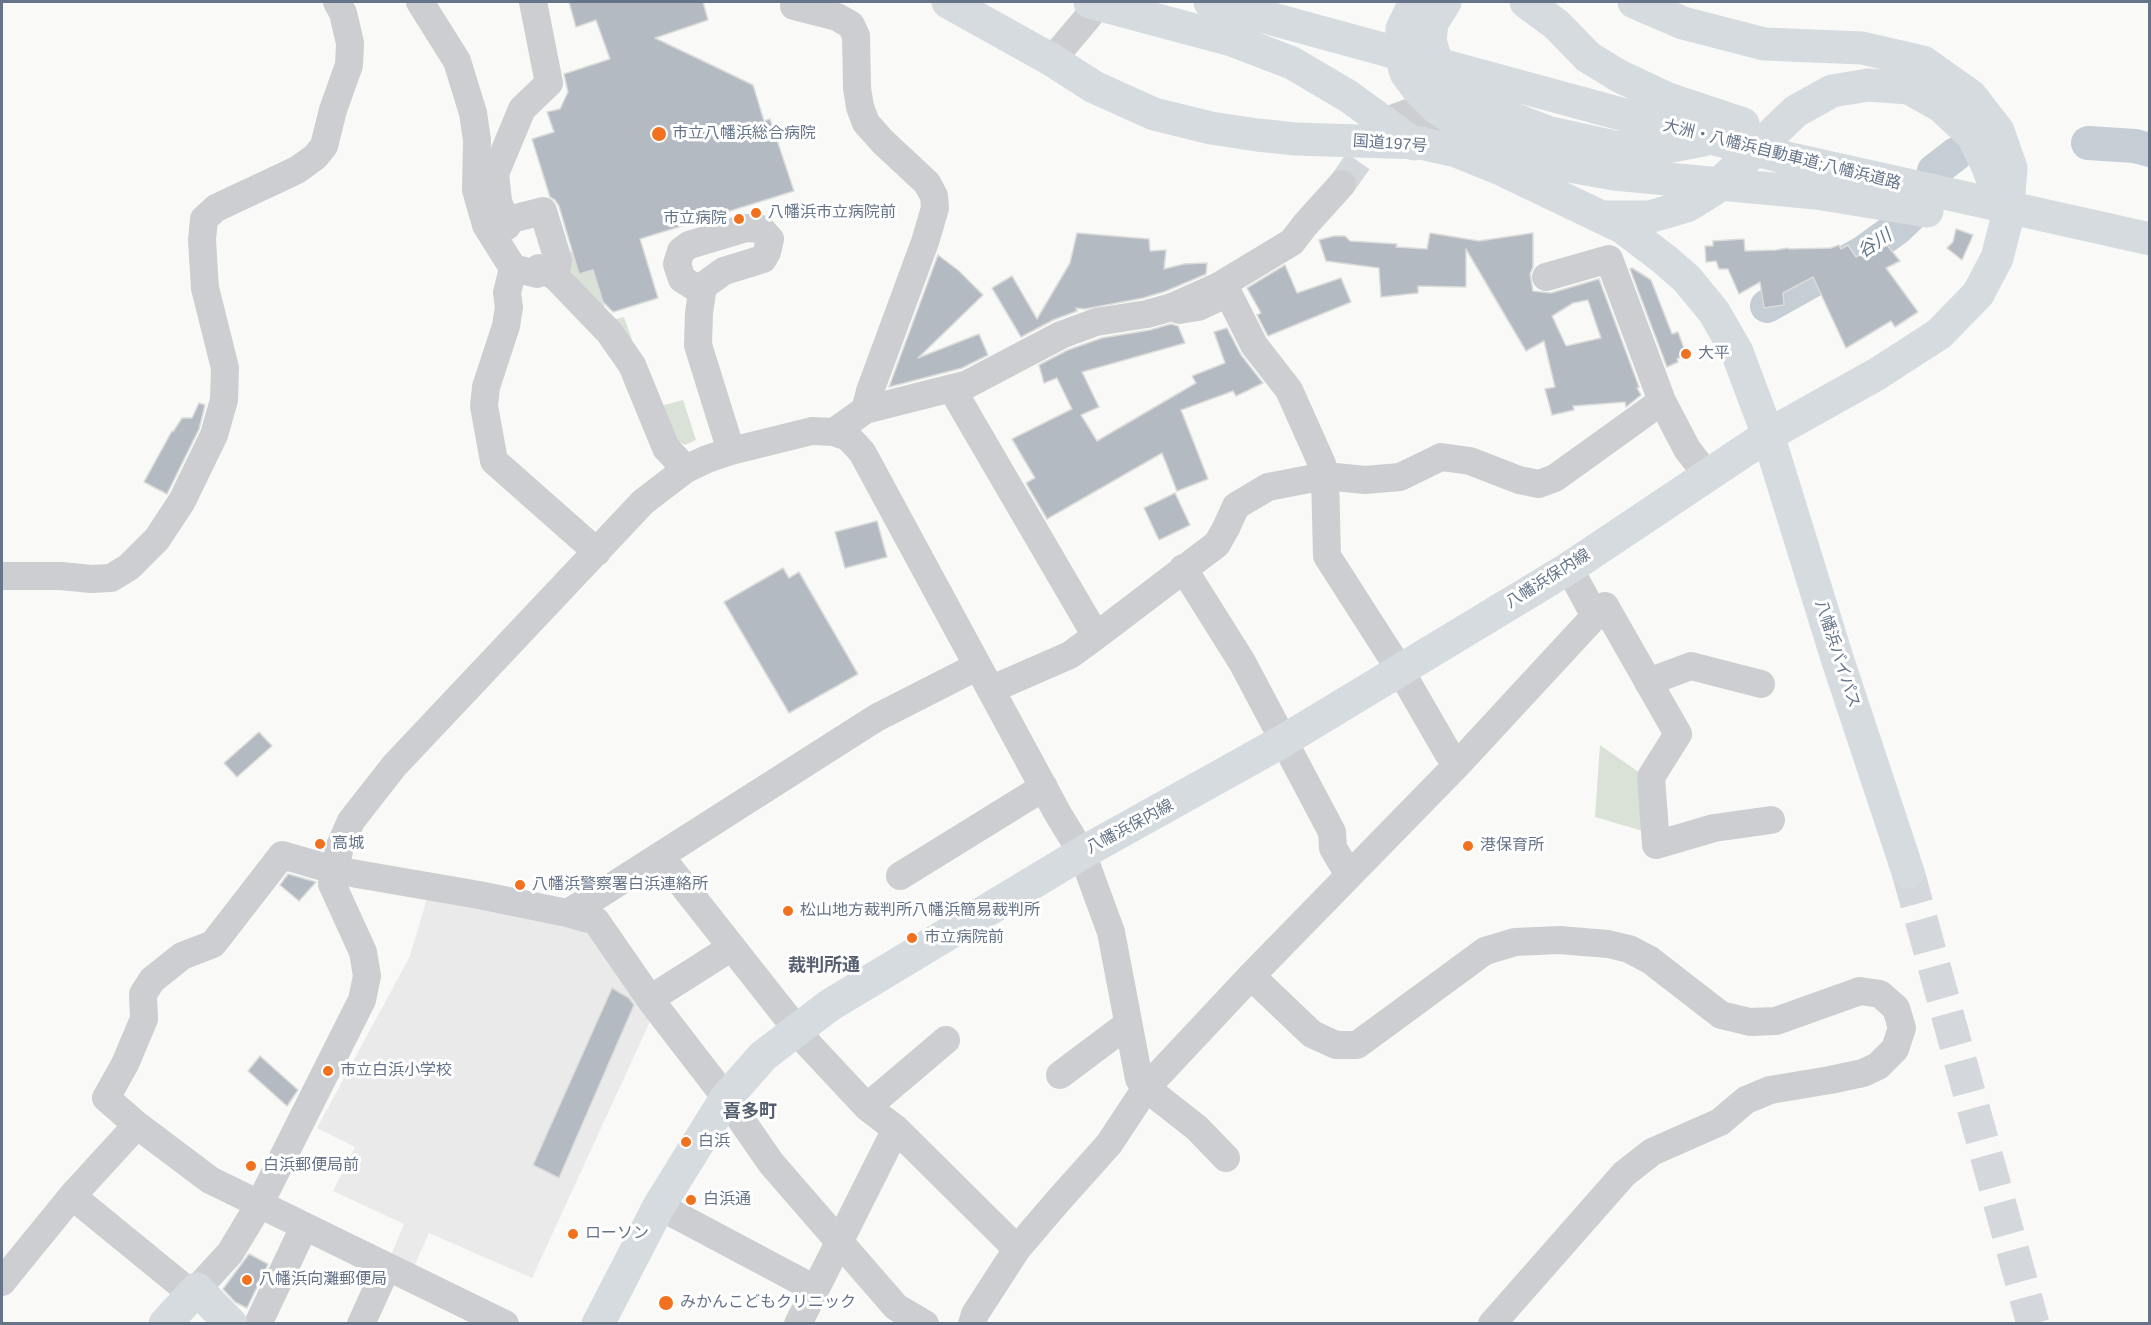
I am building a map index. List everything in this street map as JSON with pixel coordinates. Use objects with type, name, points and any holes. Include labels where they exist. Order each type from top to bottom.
[{"type":"main road","name":"国道197号","points":[[948,2],[1052,60],[1094,87],[1154,114],[1211,128],[1296,139],[1420,143],[1456,151],[1503,170],[1622,226],[1687,279],[1714,312],[1737,352],[1768,435]]},
{"type":"main road","name":"大洲・八幡浜自動車道;八幡浜道路","points":[[1210,2],[1369,46],[1411,66],[1481,76],[1661,111],[1798,160],[2028,218]]},
{"type":"main road","points":[[1415,2],[1401,29],[1401,59],[1411,66],[1417,88],[1438,109],[1470,129],[1516,150],[1564,165],[1614,174],[1816,193],[2028,218],[2150,240]]},
{"type":"main road","points":[[1445,2],[1432,23],[1430,41],[1441,76],[1459,93],[1495,112],[1547,132],[1615,147],[1656,149],[1734,131],[1796,111],[1832,91],[1868,85],[1909,88],[1941,106],[1973,136],[1988,167],[2028,218]]},
{"type":"main road","points":[[1526,2],[1557,25],[1588,57],[1619,76],[1661,111]]},
{"type":"main road","name":"八幡浜保内線","points":[[598,1323],[659,1206],[726,1098],[763,1056],[830,1005],[1082,853],[1283,741],[1569,568],[1768,435],[1877,375],[1939,334],[1978,294],[1997,258],[2028,218],[1998,130],[1971,96],[1923,62],[1862,48],[1764,44],[1683,23],[1634,2]]},
{"type":"main road","points":[[1090,9],[1232,40],[1293,63],[1348,96],[1448,167],[1494,189],[1539,205],[1598,217],[1649,217],[1687,206],[1713,190],[1796,111]]},
{"type":"main road","name":"八幡浜バイパス","points":[[1768,435],[1837,658],[1908,872]]},
{"type":"main road","points":[[165,1323],[194,1292],[231,1323]]},
{"type":"street","points":[[2,576],[111,578],[129,567],[157,539],[182,501],[214,435],[224,400],[225,368],[205,288],[202,240],[204,219],[216,208],[297,170],[315,157],[324,146],[333,110],[349,65],[350,43],[343,13],[337,2]]},
{"type":"street","points":[[420,2],[457,61],[473,113],[477,140],[476,190],[486,225],[536,271],[609,332],[624,352],[636,375],[666,448],[686,469]]},
{"type":"street","points":[[533,2],[549,83],[522,109],[495,174],[498,201],[504,221],[536,271]]},
{"type":"street","points":[[794,6],[837,17],[851,25],[856,36],[857,88],[860,107],[866,123],[927,183],[934,196],[935,208],[925,242],[865,410]]},
{"type":"street","points":[[1052,60],[1090,9]]},
{"type":"street","points":[[1397,117],[1408,113],[1427,113],[1449,123],[1458,134],[1456,151]]},
{"type":"street","points":[[834,432],[865,410],[968,384],[1061,335],[1096,322],[1147,314],[1172,307],[1219,285],[1292,242],[1342,184]]},
{"type":"street","points":[[504,221],[543,211],[558,260],[536,271],[507,294],[509,307],[506,326],[486,387],[484,406],[494,460],[597,552]]},
{"type":"street","points":[[1546,277],[1609,259],[1662,401],[1687,449],[1707,475]]},
{"type":"street","points":[[703,266],[684,348],[724,453]]},
{"type":"street","points":[[1172,307],[1179,310],[1198,307],[1228,292],[1254,345],[1289,390],[1322,464],[1327,556],[1400,670],[1448,753],[1458,764]]},
{"type":"street","points":[[952,389],[1096,636]]},
{"type":"street","points":[[567,913],[876,718],[985,678],[1070,655],[1217,544],[1236,507],[1268,487],[1324,476],[1365,480],[1400,477],[1441,457],[1470,460],[1519,480],[1539,484],[1556,478],[1662,401]]},
{"type":"street","points":[[72,1196],[194,1292],[230,1253],[259,1205],[362,1000],[367,976],[363,952],[332,884],[340,846],[351,820],[394,766],[643,502],[686,469],[724,453],[812,431],[834,432],[848,437],[862,452],[1082,853],[1110,932],[1139,1079],[1146,1088],[1197,1128],[1227,1158]]},
{"type":"street","points":[[1183,568],[1242,662],[1332,832],[1333,848],[1349,875]]},
{"type":"street","points":[[1569,568],[1595,616]]},
{"type":"street","points":[[972,1323],[975,1314],[1017,1249],[1109,1144],[1146,1088],[1251,976],[1458,764],[1605,606],[1678,734],[1651,777],[1656,845],[1714,828],[1771,820]]},
{"type":"street","points":[[1648,682],[1691,666],[1761,684]]},
{"type":"street","points":[[900,876],[1044,787]]},
{"type":"street","points":[[505,1323],[210,1180],[137,1125],[106,1098],[126,1064],[144,1019],[143,994],[152,980],[182,956],[213,944],[282,855],[334,870],[567,913],[596,921],[650,999],[726,1098],[771,1163],[838,1243],[892,1315],[925,1323]]},
{"type":"street","points":[[660,856],[809,1045],[867,1107],[896,1129],[1017,1249]]},
{"type":"street","points":[[1251,976],[1312,1034],[1336,1045],[1357,1045],[1485,951],[1515,942],[1559,940],[1608,944],[1629,949],[1650,960],[1721,1015],[1750,1022],[1776,1021],[1860,991],[1880,994],[1896,1008],[1902,1028],[1895,1049],[1878,1066],[1863,1073],[1770,1090],[1746,1101],[1720,1122],[1652,1152],[1624,1174],[1492,1323]]},
{"type":"street","points":[[650,999],[732,947]]},
{"type":"street","points":[[1060,1075],[1128,1024]]},
{"type":"street","points":[[867,1107],[946,1040]]},
{"type":"street","points":[[2,1282],[72,1196],[137,1125]]},
{"type":"street","points":[[798,1323],[896,1129]]},
{"type":"street","points":[[659,1206],[815,1289]]},
{"type":"street","points":[[258,1323],[304,1227]]},
{"type":"street","points":[[361,1323],[387,1267]]},
{"type":"shaded area","points":[[572,251],[579,274],[593,270],[609,321],[624,317],[649,388],[573,279],[568,253]]},
{"type":"shaded area","points":[[683,400],[696,440],[685,445],[668,436],[657,407]]},
{"type":"shaded area","points":[[1600,745],[1640,773],[1643,831],[1595,817]]},
{"type":"shaded area","points":[[428,895],[592,928],[654,1013],[532,1278],[429,1233],[412,1271],[389,1260],[404,1224],[333,1191],[355,1147],[317,1128],[410,956]]},
{"type":"building","points":[[569,2],[703,2],[708,20],[655,38],[753,85],[764,121],[770,119],[794,191],[640,239],[658,298],[613,312],[603,302],[593,270],[579,274],[559,206],[550,197],[532,139],[554,132],[547,112],[560,109],[568,92],[564,74],[610,59],[596,20],[576,27]]},
{"type":"building","points":[[1956,229],[1973,235],[1962,260],[1947,248],[1953,242]]},
{"type":"building","points":[[1077,233],[1149,239],[1150,251],[1166,250],[1164,269],[1184,264],[1207,263],[1206,274],[1143,298],[1085,309],[1076,308],[1077,311],[1053,320],[1021,337],[992,288],[1012,276],[1037,319],[1070,263]]},
{"type":"building","points":[[1430,233],[1479,241],[1533,233],[1533,267],[1530,274],[1533,291],[1551,293],[1599,279],[1641,395],[1626,407],[1625,402],[1573,406],[1574,410],[1552,415],[1545,389],[1555,387],[1544,341],[1526,351],[1466,249],[1466,287],[1418,286],[1418,293],[1381,297],[1379,268],[1326,261],[1319,240],[1345,236],[1350,241],[1397,244],[1396,247],[1427,249]],"holes":[[[1588,300],[1601,338],[1566,346],[1552,316],[1573,303]]]},
{"type":"building","points":[[1744,239],[1745,251],[1831,248],[1839,245],[1841,249],[1848,245],[1856,257],[1864,252],[1868,256],[1887,245],[1900,261],[1886,268],[1918,312],[1895,327],[1891,321],[1846,348],[1813,277],[1783,293],[1784,305],[1764,308],[1760,282],[1739,294],[1728,269],[1719,269],[1716,261],[1706,262],[1705,246],[1713,246],[1713,241]]},
{"type":"building","points":[[938,255],[959,271],[983,295],[918,358],[979,334],[988,355],[962,368],[889,387]]},
{"type":"building","points":[[1285,265],[1297,293],[1341,278],[1351,302],[1268,336],[1257,315],[1261,313],[1247,288]]},
{"type":"building","points":[[1632,268],[1651,280],[1672,334],[1678,332],[1686,354],[1677,359],[1678,362],[1667,367],[1630,269]]},
{"type":"building","points":[[1171,324],[1178,326],[1185,343],[1082,372],[1099,407],[1081,415],[1097,441],[1196,383],[1192,376],[1225,363],[1214,332],[1227,328],[1241,355],[1263,383],[1236,396],[1233,391],[1181,410],[1208,479],[1177,491],[1162,453],[1047,519],[1026,483],[1035,478],[1012,439],[1072,409],[1057,378],[1044,383],[1039,365],[1068,350],[1102,338]]},
{"type":"building","points":[[199,403],[205,405],[199,429],[167,494],[144,482],[172,431],[182,418],[192,418]]},
{"type":"building","points":[[1175,493],[1190,525],[1159,540],[1144,508]]},
{"type":"building","points":[[877,521],[887,557],[845,568],[835,532]]},
{"type":"building","points":[[783,568],[789,578],[799,572],[858,674],[789,713],[724,602]]},
{"type":"building","points":[[259,732],[272,746],[237,777],[224,763]]},
{"type":"building","points":[[288,874],[316,882],[299,901],[280,885]]},
{"type":"building","points":[[612,988],[629,998],[634,1005],[559,1178],[533,1165]]},
{"type":"building","points":[[260,1056],[298,1090],[287,1106],[248,1071]]},
{"type":"building","points":[[249,1254],[268,1264],[247,1308],[235,1302],[223,1289]]},
{"type":"waterway","name":"谷川","points":[[2088,143],[2135,146],[2150,150]]},
{"type":"waterway","name":"谷川","points":[[1767,306],[1864,252],[1897,228],[1917,209],[1931,184],[1934,171],[1956,154]]},
{"type":"tunnel","points":[[1342,184],[1378,133],[1384,128]]},
{"type":"tunnel","points":[[1908,872],[2033,1324]]},
{"type":"place","name":"市立八幡浜総合病院","points":[[659,134]]},
{"type":"place","name":"八幡浜市立病院前","points":[[756,213]]},
{"type":"place","name":"市立病院","points":[[739,219]]},
{"type":"place","name":"大平","points":[[1686,354]]},
{"type":"place","name":"高城","points":[[320,844]]},
{"type":"place","name":"港保育所","points":[[1468,846]]},
{"type":"place","name":"八幡浜警察署白浜連絡所","points":[[520,885]]},
{"type":"place","name":"松山地方裁判所八幡浜簡易裁判所","points":[[788,911]]},
{"type":"place","name":"市立病院前","points":[[912,938]]},
{"type":"place","name":"市立白浜小学校","points":[[328,1071]]},
{"type":"place","name":"白浜","points":[[686,1142]]},
{"type":"place","name":"白浜郵便局前","points":[[251,1166]]},
{"type":"place","name":"白浜通","points":[[691,1200]]},
{"type":"place","name":"ローソン","points":[[573,1234]]},
{"type":"place","name":"八幡浜向灘郵便局","points":[[247,1280]]},
{"type":"place","name":"みかんこどもクリニック","points":[[666,1303]]},
{"type":"district","name":"裁判所通","points":[[824,966]]},
{"type":"district","name":"喜多町","points":[[750,1112]]}]
